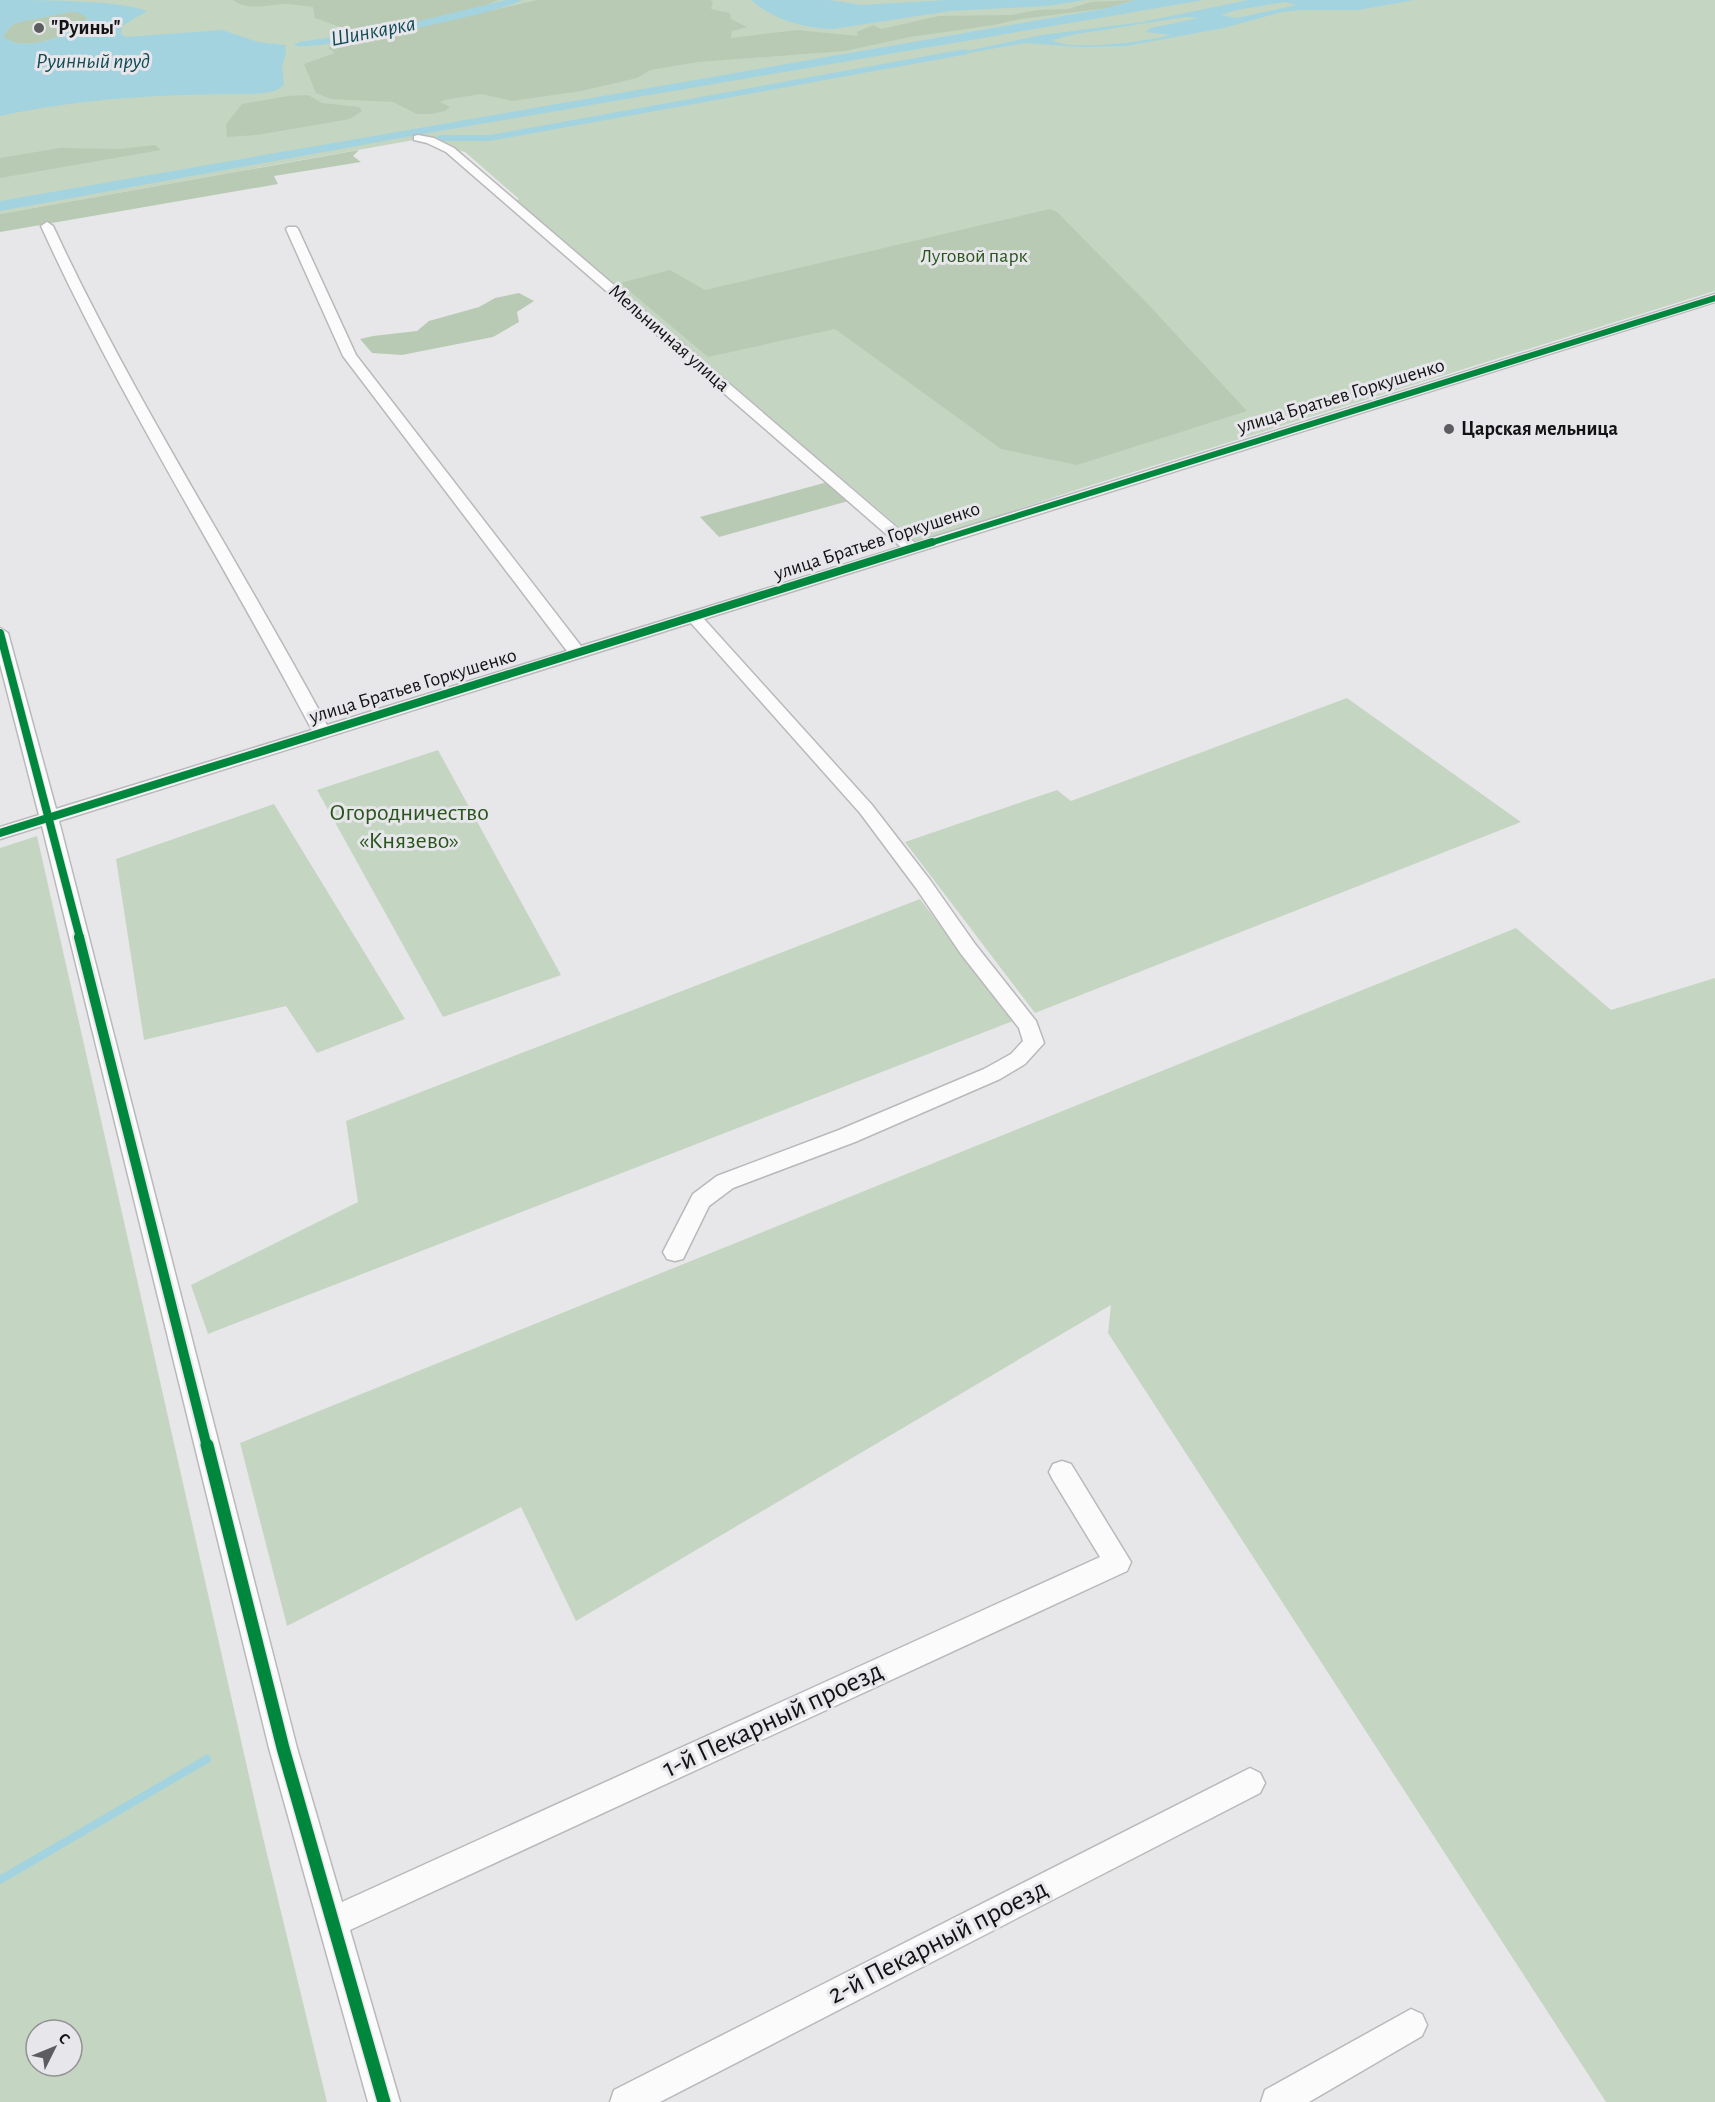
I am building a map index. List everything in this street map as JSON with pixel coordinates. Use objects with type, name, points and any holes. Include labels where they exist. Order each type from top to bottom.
[{"type":"street","name":"Мельничная улица","points":[[418,138],[430,140],[450,150],[913,549]]},
{"type":"street","points":[[47,226],[75,290],[134,401],[254,607],[322,733]]},
{"type":"street","points":[[292,229],[350,356],[578,654]]},
{"type":"street","name":"улица Братьев Горкушенко","points":[[0,833],[1715,298]]},
{"type":"street","points":[[675,1252],[701,1200],[725,1182],[846,1136],[992,1074],[1018,1059],[1034,1043],[1029,1026],[968,949],[923,884],[866,809],[695,618]]},
{"type":"street","points":[[0,633],[42,820],[283,1748],[384,2102]]},
{"type":"street","name":"1-й Пекарный проезд","points":[[333,1922],[1118,1562],[1062,1472]]},
{"type":"street","name":"2-й Пекарный проезд","points":[[626,2102],[1250,1783]]},
{"type":"street","points":[[1277,2102],[1411,2025]]},
{"type":"green space","name":"Луговой парк","points":[[0,0],[1715,0],[1715,291],[1076,490],[918,543],[514,201],[519,199],[465,152],[414,140],[0,214]]},
{"type":"green space","points":[[233,0],[498,0],[480,8],[494,10],[537,0],[710,0],[713,2],[711,9],[730,13],[731,19],[747,27],[732,31],[731,38],[797,30],[858,36],[857,32],[873,25],[881,29],[939,16],[1012,15],[1037,10],[1068,9],[1091,2],[1135,0],[1108,8],[910,37],[845,51],[698,62],[650,70],[637,78],[581,91],[512,101],[481,94],[444,100],[440,102],[450,107],[445,111],[417,114],[393,102],[331,99],[316,93],[304,64],[335,53],[328,48],[332,46],[368,37],[315,18],[313,7],[284,4],[251,6]]},
{"type":"green space","points":[[71,12],[88,17],[81,24],[60,36],[22,44],[2,36],[12,25],[19,22]]},
{"type":"green space","points":[[308,95],[322,103],[359,107],[362,111],[350,119],[257,135],[227,137],[226,124],[242,104]]},
{"type":"green space","points":[[155,145],[161,150],[0,178],[0,158],[60,148],[120,149]]},
{"type":"green space","points":[[359,150],[353,156],[361,162],[274,176],[278,184],[0,232],[0,214]]},
{"type":"green space","points":[[1050,209],[1057,212],[1146,302],[1247,411],[1077,465],[1001,449],[835,329],[708,357],[620,283],[670,270],[705,290]]},
{"type":"green space","points":[[519,293],[534,301],[517,312],[519,322],[493,337],[402,355],[372,353],[360,339],[417,331],[429,321],[479,307],[495,298]]},
{"type":"green space","points":[[831,481],[852,500],[719,537],[700,517]]},
{"type":"green space","points":[[1347,698],[1521,822],[1035,1013],[905,842],[1057,790],[1071,801]]},
{"type":"green space","name":"Огородничество «Князево»","points":[[438,750],[561,975],[443,1017],[317,790]]},
{"type":"green space","points":[[274,804],[405,1019],[317,1053],[286,1006],[144,1040],[116,859]]},
{"type":"green space","points":[[37,836],[261,1829],[327,2102],[0,2102],[0,848]]},
{"type":"green space","points":[[920,899],[1013,1021],[208,1334],[191,1285],[358,1202],[346,1121]]},
{"type":"green space","points":[[1516,928],[1611,1010],[1715,978],[1715,2102],[1606,2102],[1108,1333],[1111,1305],[576,1621],[521,1507],[287,1626],[240,1443]]},
{"type":"water","name":"Руинный пруд","points":[[0,0],[98,3],[134,7],[147,11],[122,26],[121,34],[126,37],[222,30],[258,42],[285,45],[286,54],[282,66],[284,85],[272,92],[124,98],[62,105],[0,116]],"holes":[[[77,12],[88,18],[71,31],[47,40],[22,44],[3,36],[12,25],[19,22]]]},
{"type":"water","points":[[751,0],[829,0],[861,5],[947,0],[1085,0],[1047,6],[950,11],[833,29],[789,22],[769,13]]},
{"type":"water","points":[[1135,0],[1204,0],[428,133],[0,211],[0,201],[1108,8]]},
{"type":"water","points":[[1248,0],[1414,0],[1359,10],[1282,12],[1224,28],[1126,46],[1082,47],[1025,43],[937,57],[1042,35],[1142,22]],"holes":[[[1285,2],[1296,5],[1237,18],[1221,15]],[[1185,17],[1199,18],[1151,28],[1145,32],[1171,35],[1145,40],[1092,45],[1076,45],[1052,40]]]},
{"type":"waterway","name":"Шинкарка","points":[[299,45],[382,33],[517,0]]},
{"type":"waterway","points":[[440,138],[490,138],[965,52]]},
{"type":"waterway","points":[[0,1880],[207,1759]]},
{"type":"cycle path","points":[[0,833],[1715,298]]},
{"type":"cycle path","points":[[0,633],[49,817],[283,1748],[384,2102]]},
{"type":"place","name":"\"Руины\"","points":[[39,28]]},
{"type":"place","name":"Царская мельница","points":[[1449,429]]}]
